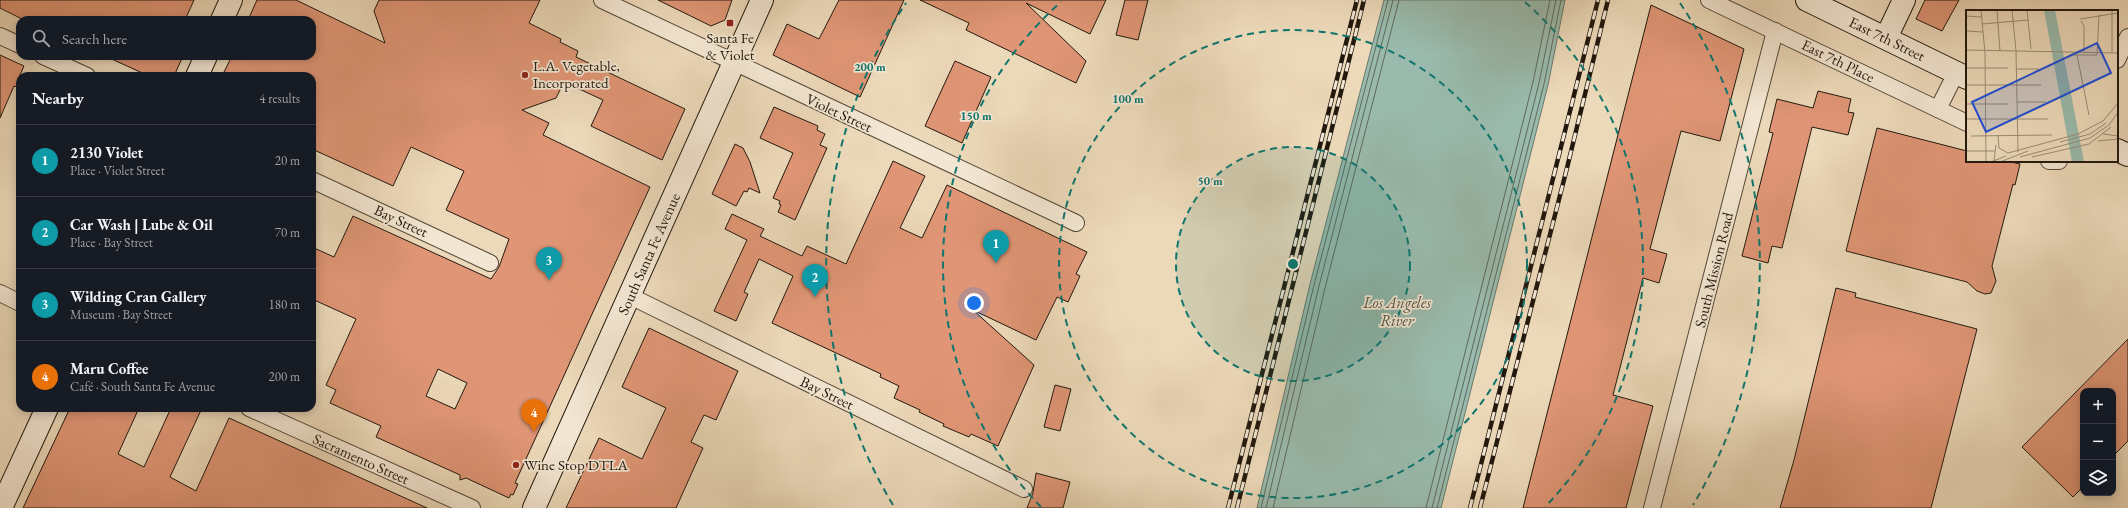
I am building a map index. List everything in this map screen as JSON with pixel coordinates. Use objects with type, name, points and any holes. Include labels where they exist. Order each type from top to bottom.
[{"type":"main road","points":[[224,16],[231,0]]},
{"type":"main road","name":"South Santa Fe Avenue","points":[[534,508],[762,0]]},
{"type":"main road","name":"East 7th Street","points":[[1807,0],[1962,76]]},
{"type":"main road","points":[[1886,38],[1904,0]]},
{"type":"main road","points":[[199,72],[204,60]]},
{"type":"main road","points":[[2118,150],[2128,155]]},
{"type":"main road","points":[[1,508],[45,412]]},
{"type":"street","name":"Violet Street","points":[[602,0],[1076,224]]},
{"type":"street","name":"East 7th Place","points":[[1709,0],[1966,123]]},
{"type":"street","name":"South Mission Road","points":[[1652,508],[1776,31]]},
{"type":"street","points":[[0,36],[16,43]]},
{"type":"street","points":[[2118,58],[2128,37]]},
{"type":"street","points":[[52,60],[78,72]]},
{"type":"street","points":[[1938,109],[1962,76]]},
{"type":"street","name":"Bay Street","points":[[316,182],[490,263]]},
{"type":"street","points":[[0,293],[16,301]]},
{"type":"street","name":"Bay Street","points":[[630,296],[1024,489]]},
{"type":"street","name":"Sacramento Street","points":[[258,412],[472,508]]},
{"type":"water","name":"Los Angeles River","points":[[1384,0],[1565,0],[1548,85],[1441,508],[1257,508],[1310,284]]},
{"type":"building","points":[[0,0],[194,0],[187,16],[16,16],[0,8]]},
{"type":"building","points":[[257,0],[296,0],[385,43],[374,11],[379,0],[540,0],[529,23],[561,39],[560,42],[578,51],[576,57],[685,109],[662,160],[591,126],[603,100],[564,82],[556,98],[522,110],[549,123],[543,135],[650,187],[515,483],[518,484],[513,495],[511,494],[509,498],[466,478],[460,480],[460,475],[376,437],[381,426],[330,403],[336,390],[326,385],[356,319],[316,301],[316,249],[334,257],[353,216],[491,279],[499,267],[509,239],[446,210],[464,171],[411,147],[393,186],[316,151],[316,72],[224,72],[230,60],[316,60],[316,16],[250,16]],"holes":[[[438,369],[467,383],[455,409],[426,396]]]},
{"type":"building","points":[[658,0],[732,0],[725,20],[711,26]]},
{"type":"building","points":[[839,0],[904,0],[860,97],[773,55],[787,24],[819,39]]},
{"type":"building","points":[[920,0],[1106,0],[1090,34],[1026,3],[1086,61],[1076,83],[966,30],[969,23]]},
{"type":"building","points":[[1125,0],[1148,0],[1138,40],[1116,35]]},
{"type":"building","points":[[1925,0],[1959,0],[1942,31],[1916,19]]},
{"type":"building","points":[[1651,5],[1744,49],[1720,141],[1681,131],[1650,249],[1667,254],[1659,283],[1643,278],[1613,395],[1653,406],[1626,508],[1523,508]]},
{"type":"building","points":[[0,55],[24,66],[21,72],[16,72],[16,87],[14,86],[0,118]]},
{"type":"building","points":[[114,60],[181,60],[176,72],[140,72]]},
{"type":"building","points":[[955,61],[991,77],[962,143],[925,126]]},
{"type":"building","points":[[1818,91],[1851,99],[1848,112],[1854,113],[1848,135],[1812,127],[1782,248],[1772,246],[1768,263],[1742,256],[1773,133],[1769,132],[1777,99],[1813,108]]},
{"type":"building","points":[[774,107],[818,126],[817,130],[825,134],[820,145],[827,148],[795,220],[778,212],[781,205],[779,204],[780,201],[773,198],[793,153],[760,138]]},
{"type":"building","points":[[1877,128],[1966,151],[1966,162],[2011,162],[2020,164],[2015,185],[2013,184],[1992,266],[1996,281],[1991,293],[1985,294],[1977,291],[1967,282],[1846,251]]},
{"type":"building","points":[[735,144],[743,148],[750,162],[760,193],[749,188],[747,192],[744,191],[736,206],[712,194]]},
{"type":"building","points":[[893,161],[925,176],[900,228],[922,238],[947,185],[1087,252],[1076,274],[1080,276],[1068,302],[1057,297],[1036,340],[973,310],[1034,365],[998,446],[971,434],[969,437],[943,426],[944,424],[919,412],[920,410],[894,398],[899,386],[880,377],[881,374],[772,323],[793,276],[759,259],[744,292],[748,294],[736,321],[714,311],[747,240],[725,229],[732,214],[764,229],[760,236],[802,256],[807,246],[846,264]]},
{"type":"building","points":[[1836,288],[1856,293],[1855,297],[1977,329],[1931,508],[1780,508],[1794,460]]},
{"type":"building","points":[[649,328],[738,371],[716,420],[704,415],[691,442],[703,448],[676,508],[566,508],[599,438],[642,459],[666,408],[622,387]]},
{"type":"building","points":[[2128,339],[2128,441],[2116,453],[2116,388],[2080,388],[2080,490],[2073,497],[2022,447]]},
{"type":"building","points":[[1055,385],[1071,389],[1060,431],[1044,427]]},
{"type":"building","points":[[68,412],[137,412],[118,454],[144,467],[169,412],[200,412],[170,477],[196,491],[229,418],[427,508],[23,508]]},
{"type":"building","points":[[1036,473],[1070,482],[1063,508],[1027,508],[1033,493]]},
{"type":"railway","points":[[1228,508],[1357,0]]},
{"type":"railway","points":[[1237,508],[1364,0]]},
{"type":"railway","points":[[1470,508],[1598,0]]},
{"type":"railway","points":[[1480,508],[1566,172],[1608,0]]},
{"type":"place","name":"Santa Fe & Violet","points":[[730,23]]},
{"type":"place","name":"L.A. Vegetable, Incorporated","points":[[525,75]]},
{"type":"place","name":"2130 Violet","points":[[996,263]]},
{"type":"place","name":"Wilding Cran Gallery","points":[[549,280]]},
{"type":"place","name":"Car Wash | Lube & Oil","points":[[815,297]]},
{"type":"place","name":"Maru Coffee","points":[[534,432]]},
{"type":"place","name":"Wine Stop DTLA","points":[[516,465]]}]
